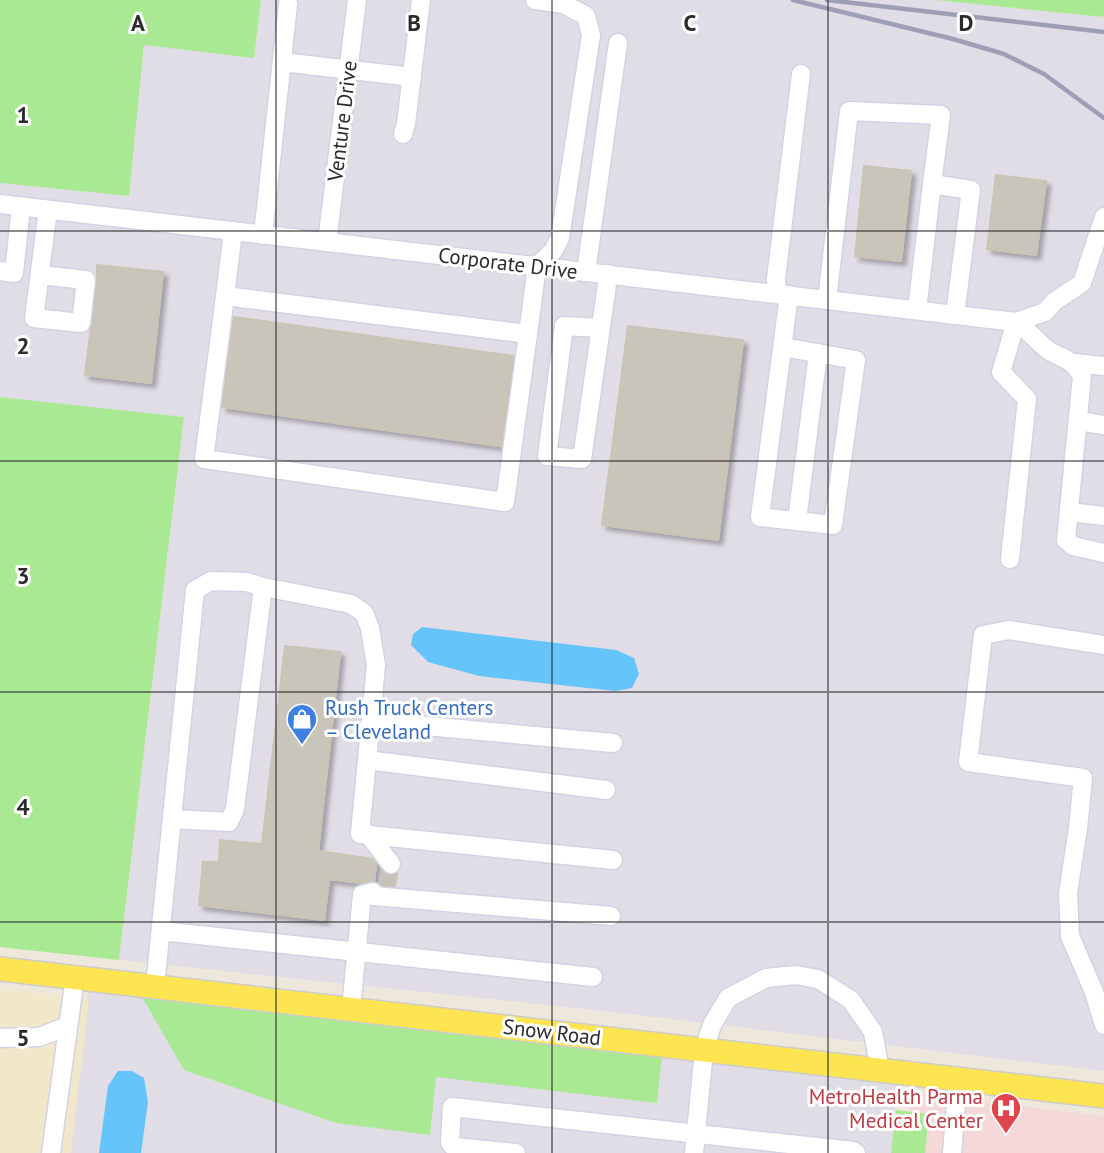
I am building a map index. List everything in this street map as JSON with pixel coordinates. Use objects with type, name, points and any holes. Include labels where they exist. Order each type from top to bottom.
[{"type":"main road","name":"Snow Road","points":[[0,969],[1104,1096]]},
{"type":"street","name":"Venture Drive","points":[[327,242],[357,0]]},
{"type":"street","points":[[403,134],[421,0]]},
{"type":"street","points":[[233,231],[204,458],[505,502],[537,266],[553,251],[560,238],[591,35],[586,16],[564,4],[535,0]]},
{"type":"street","points":[[263,235],[288,4]]},
{"type":"street","points":[[586,272],[618,43]]},
{"type":"street","points":[[282,62],[412,78]]},
{"type":"street","points":[[783,347],[856,360],[833,525],[760,517],[783,347],[783,295],[776,279],[801,74]]},
{"type":"street","points":[[827,300],[849,111],[941,115],[917,310]]},
{"type":"street","points":[[932,184],[971,190],[955,315]]},
{"type":"street","name":"Corporate Drive","points":[[0,204],[1016,322]]},
{"type":"street","points":[[0,271],[14,273],[21,207]]},
{"type":"street","points":[[40,275],[48,210]]},
{"type":"street","points":[[1016,322],[1045,312],[1055,301],[1082,283],[1104,217]]},
{"type":"street","points":[[601,328],[564,326],[547,456],[582,459],[601,328],[608,274]]},
{"type":"street","points":[[225,296],[528,334]]},
{"type":"street","points":[[1016,322],[1037,338],[1042,346],[1075,363],[1104,366]]},
{"type":"street","points":[[1010,559],[1027,399],[1001,372],[1016,322]]},
{"type":"street","points":[[797,521],[818,353]]},
{"type":"street","points":[[1075,363],[1082,376],[1066,540],[1073,547],[1104,553]]},
{"type":"street","points":[[1078,421],[1104,425]]},
{"type":"street","points":[[1069,512],[1104,516]]},
{"type":"street","points":[[155,986],[195,590],[211,581],[247,582],[351,604],[363,613],[370,628],[376,665],[360,834],[614,860]]},
{"type":"street","points":[[172,819],[229,822],[235,809],[263,587]]},
{"type":"street","points":[[1104,645],[1009,630],[983,635],[968,762],[1083,778],[1068,893],[1070,936],[1094,992],[1104,1025]]},
{"type":"street","points":[[371,721],[613,743]]},
{"type":"street","points":[[367,760],[606,790]]},
{"type":"street","points":[[368,834],[391,864]]},
{"type":"street","points":[[362,895],[386,888]]},
{"type":"street","points":[[362,895],[611,916]]},
{"type":"street","points":[[351,1009],[362,895]]},
{"type":"street","points":[[161,931],[593,977]]},
{"type":"street","points":[[694,1153],[704,1050],[712,1025],[728,998],[766,978],[796,975],[818,978],[850,1000],[873,1032],[880,1070]]},
{"type":"street","points":[[51,1153],[75,977]]},
{"type":"street","points":[[0,1038],[39,1037],[68,1026]]},
{"type":"street","points":[[952,1153],[958,1079]]},
{"type":"street","points":[[516,1153],[454,1147],[450,1143],[453,1107],[856,1153]]},
{"type":"shaded area","points":[[261,0],[935,0],[1104,17],[1104,1071],[604,1011],[119,960],[184,418],[0,397],[0,183],[129,196],[144,44],[254,58]]},
{"type":"shaded area","points":[[0,988],[89,1000],[71,1153],[0,1153]]},
{"type":"shaded area","points":[[88,991],[898,1081],[891,1153],[70,1153]]},
{"type":"shaded area","name":"MetroHealth Parma Medical Center","points":[[912,1093],[1104,1116],[1104,1153],[905,1153]]},
{"type":"green space","points":[[0,0],[261,0],[254,58],[144,45],[129,196],[0,183]]},
{"type":"green space","points":[[935,0],[1104,0],[1104,17]]},
{"type":"green space","points":[[0,397],[184,417],[119,960],[0,947]]},
{"type":"green space","points":[[142,997],[662,1054],[657,1103],[436,1077],[430,1135],[336,1123],[184,1070]]},
{"type":"green space","points":[[896,1110],[929,1114],[925,1153],[891,1153]]},
{"type":"water","points":[[422,627],[616,650],[634,658],[639,674],[632,688],[615,691],[479,676],[428,662],[411,645],[413,634]]},
{"type":"water","points":[[118,1071],[132,1071],[144,1078],[148,1102],[141,1153],[99,1153],[108,1086]]},
{"type":"building","points":[[864,166],[911,171],[901,261],[855,256]]},
{"type":"building","points":[[996,175],[1046,181],[1036,255],[987,249]]},
{"type":"building","points":[[97,265],[163,272],[151,383],[85,375]]},
{"type":"building","points":[[234,317],[513,356],[501,446],[222,407]]},
{"type":"building","points":[[628,326],[743,340],[718,540],[602,525]]},
{"type":"building","name":"Rush Truck Centers – Cleveland","points":[[285,646],[340,652],[318,851],[373,859],[376,863],[374,881],[362,883],[329,879],[324,920],[199,905],[203,862],[219,862],[220,840],[262,844]]},
{"type":"tunnel","points":[[386,889],[391,864]]},
{"type":"railway","points":[[793,0],[1004,54],[1044,74],[1104,118]]},
{"type":"railway","points":[[827,0],[1104,32]]},
{"type":"place","name":"Rush Truck Centers – Cleveland","points":[[302,746]]},
{"type":"place","name":"MetroHealth Parma Medical Center","points":[[1006,1135]]}]
